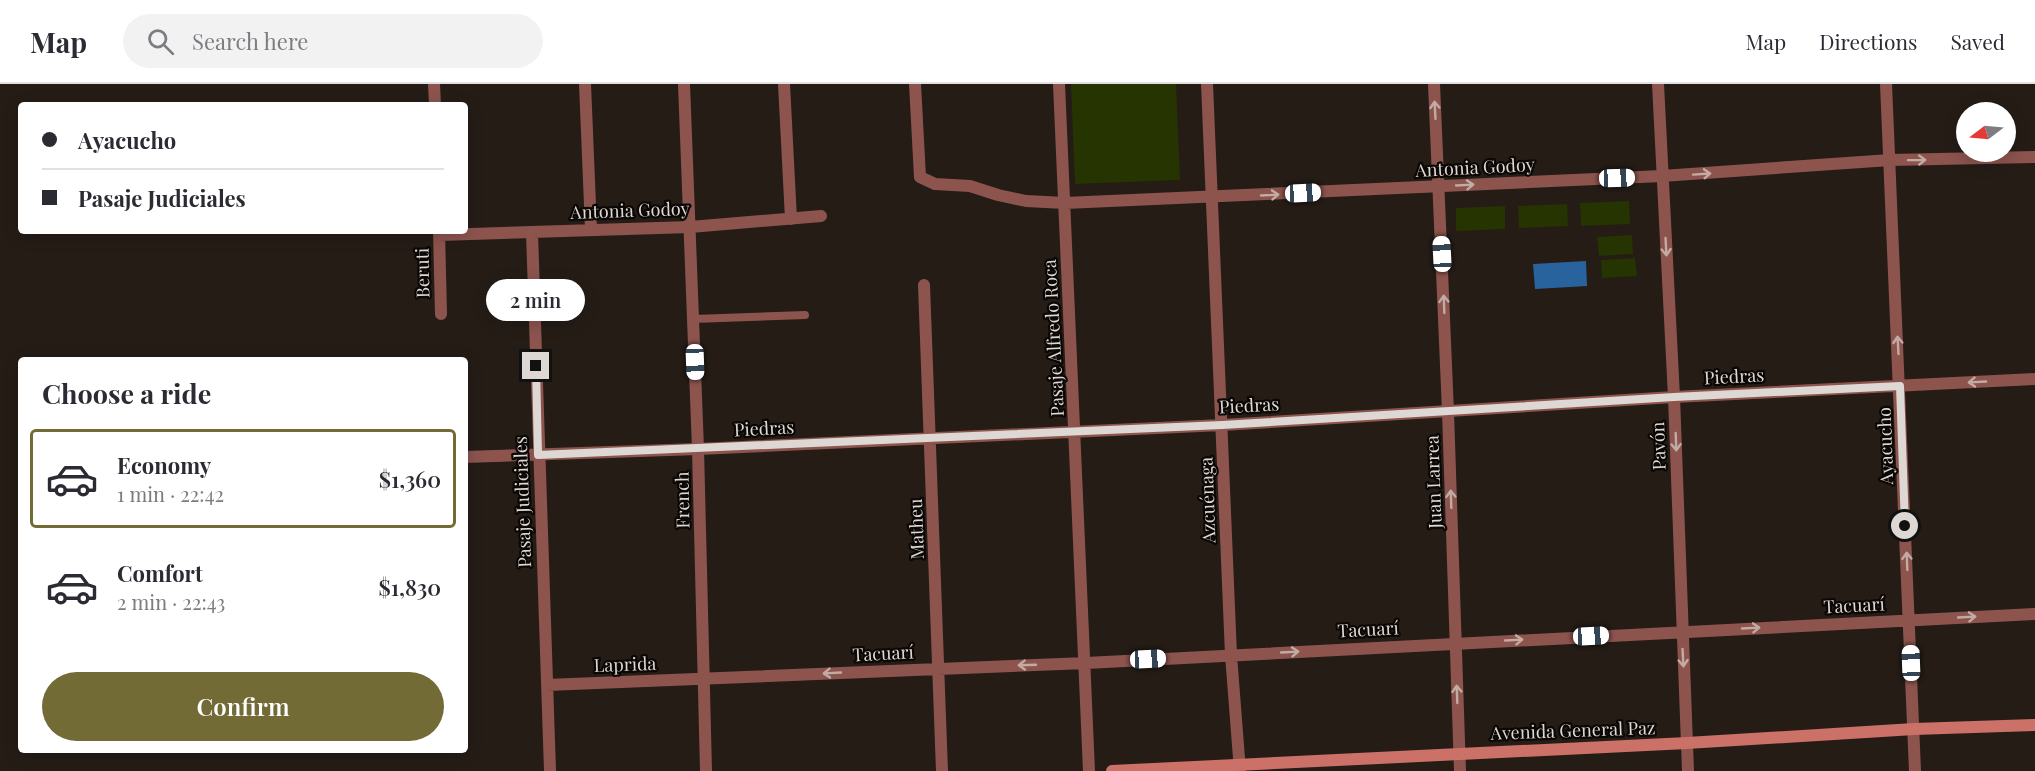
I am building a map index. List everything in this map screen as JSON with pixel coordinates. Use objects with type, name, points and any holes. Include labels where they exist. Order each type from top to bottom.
[{"type":"main road","name":"Avenida General Paz","points":[[1112,771],[1240,768],[1460,753],[1687,743],[1914,729],[2035,725]]},
{"type":"street","points":[[434,84],[435,102]]},
{"type":"street","points":[[585,84],[591,229]]},
{"type":"street","name":"French","points":[[684,84],[699,449],[706,771]]},
{"type":"street","points":[[784,84],[791,219]]},
{"type":"street","name":"Antonia Godoy","points":[[915,84],[920,177],[934,184],[969,186],[1026,201],[1065,203],[1212,198],[1662,176],[1890,160],[2035,157]]},
{"type":"street","name":"Pasaje Alfredo Roca","points":[[1059,84],[1076,432],[1089,771]]},
{"type":"street","name":"Azcuénaga","points":[[1207,84],[1232,655],[1240,768]]},
{"type":"street","name":"Juan Larrea","points":[[1434,84],[1460,771]]},
{"type":"street","name":"Pavón","points":[[1658,84],[1674,397],[1688,771]]},
{"type":"street","name":"Ayacucho","points":[[1886,84],[1915,771]]},
{"type":"street","name":"Antonia Godoy","points":[[468,233],[690,227],[821,216]]},
{"type":"street","name":"Pasaje Judiciales","points":[[532,233],[550,771]]},
{"type":"street","name":"Beruti","points":[[440,234],[441,314]]},
{"type":"street","name":"Matheu","points":[[924,285],[942,771]]},
{"type":"street","name":"Piedras","points":[[468,458],[1222,425],[1674,397],[2035,379]]},
{"type":"street","name":"Tacuarí","points":[[704,679],[1086,663],[2035,614]]},
{"type":"street","name":"Laprida","points":[[547,685],[704,679]]},
{"type":"lane","points":[[693,319],[805,315]]},
{"type":"green space","points":[[1071,84],[1176,84],[1180,180],[1075,184]]},
{"type":"green space","points":[[1629,201],[1630,224],[1581,226],[1580,203]]},
{"type":"green space","points":[[1567,204],[1568,226],[1519,228],[1518,206]]},
{"type":"green space","points":[[1505,206],[1505,229],[1456,231],[1456,208]]},
{"type":"green space","points":[[1632,235],[1633,254],[1599,256],[1597,237]]},
{"type":"green space","points":[[1635,258],[1637,276],[1602,278],[1601,260]]},
{"type":"water","points":[[1586,261],[1587,286],[1535,289],[1533,264]]},
{"type":"route","points":[[536,366],[538,455],[1222,425],[1674,397],[1900,386],[1905,526]]}]
